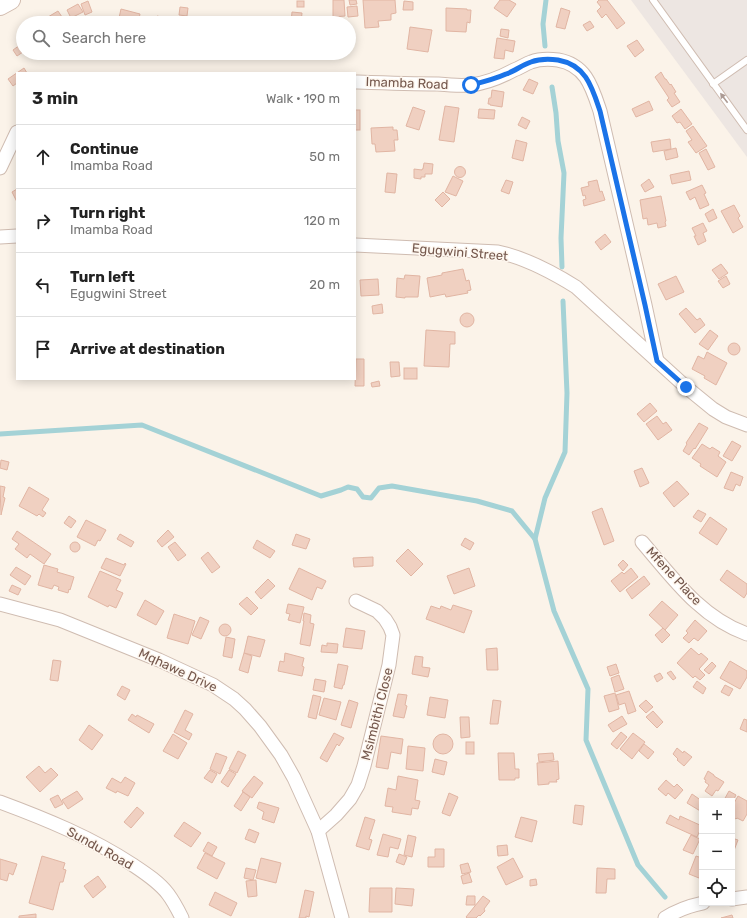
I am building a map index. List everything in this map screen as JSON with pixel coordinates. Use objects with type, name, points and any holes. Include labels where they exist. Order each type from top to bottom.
[{"type":"main road","points":[[0,6],[11,0]]},
{"type":"street","name":"Imamba Road","points":[[356,82],[471,85],[488,81],[532,62],[554,60],[569,62],[576,66],[589,82],[600,111],[657,361]]},
{"type":"street","points":[[0,168],[16,134]]},
{"type":"street","points":[[0,237],[16,236]]},
{"type":"street","name":"Egugwini Street","points":[[356,245],[498,252],[526,260],[562,278],[576,287],[713,410],[726,417],[747,424]]},
{"type":"street","name":"Mfene Place","points":[[642,542],[683,590],[709,614],[723,623],[747,634]]},
{"type":"street","name":"Msimbithi Close","points":[[318,831],[336,816],[350,799],[358,785],[390,659],[393,635],[390,627],[377,611],[356,600]]},
{"type":"street","name":"Mqhawe Drive","points":[[0,604],[60,620],[154,658],[213,685],[234,699],[245,709],[260,726],[281,755],[294,778],[318,831],[342,918]]},
{"type":"street","name":"Sundu Road","points":[[0,802],[62,827],[115,854],[146,874],[168,894],[182,918]]},
{"type":"street","points":[[735,898],[747,897]]},
{"type":"street","points":[[665,918],[685,907],[699,904]]},
{"type":"lane","points":[[653,0],[747,130]]},
{"type":"lane","points":[[713,84],[747,60]]},
{"type":"shaded area","points":[[631,0],[747,0],[747,157]]},
{"type":"building","points":[[333,0],[344,0],[345,16],[333,16]]},
{"type":"building","points":[[349,0],[356,0],[357,4],[350,5]]},
{"type":"building","points":[[363,0],[395,0],[396,13],[391,14],[391,20],[378,21],[379,27],[365,28]]},
{"type":"building","points":[[500,0],[509,0],[516,4],[507,17],[494,8]]},
{"type":"building","points":[[599,0],[607,0],[625,23],[617,29],[606,14],[602,18],[597,11],[601,7],[597,2]]},
{"type":"building","points":[[88,1],[92,12],[85,15],[81,4]]},
{"type":"building","points":[[297,1],[304,1],[304,7],[297,7]]},
{"type":"building","points":[[404,1],[413,2],[413,10],[403,10]]},
{"type":"building","points":[[78,4],[83,12],[75,16],[70,16],[67,10]]},
{"type":"building","points":[[357,6],[358,16],[348,16],[347,7]]},
{"type":"building","points":[[180,7],[188,8],[187,16],[179,15]]},
{"type":"building","points":[[446,8],[471,10],[470,23],[467,22],[466,32],[446,31]]},
{"type":"building","points":[[561,8],[570,11],[565,29],[556,27]]},
{"type":"building","points":[[121,9],[140,14],[140,16],[119,16]]},
{"type":"building","points":[[58,11],[61,16],[50,16]]},
{"type":"building","points":[[292,12],[302,13],[302,16],[292,16]]},
{"type":"building","points":[[590,21],[594,27],[587,31],[583,25]]},
{"type":"building","points":[[410,27],[432,30],[428,52],[407,49]]},
{"type":"building","points":[[501,29],[509,30],[508,38],[500,36]]},
{"type":"building","points":[[497,38],[515,41],[513,52],[505,50],[504,59],[494,58]]},
{"type":"building","points":[[637,40],[644,50],[635,57],[627,46]]},
{"type":"building","points":[[24,68],[26,72],[18,72]]},
{"type":"building","points":[[661,72],[670,85],[671,84],[676,92],[674,93],[680,102],[672,107],[667,100],[669,98],[655,77]]},
{"type":"building","points":[[16,74],[16,84],[13,86],[8,79]]},
{"type":"building","points":[[529,79],[538,83],[533,94],[523,90]]},
{"type":"building","points":[[492,90],[504,92],[502,107],[488,104],[489,98],[491,98]]},
{"type":"building","points":[[649,101],[653,110],[636,117],[632,109]]},
{"type":"building","points":[[445,106],[459,108],[454,142],[439,140]]},
{"type":"building","points":[[413,107],[425,111],[419,130],[406,126]]},
{"type":"building","points":[[479,109],[495,110],[494,119],[478,118]]},
{"type":"building","points":[[681,109],[692,124],[685,129],[680,122],[677,123],[672,116]]},
{"type":"building","points":[[356,110],[360,110],[360,130],[356,130]]},
{"type":"building","points":[[522,117],[530,121],[526,129],[518,125]]},
{"type":"building","points":[[693,126],[707,146],[696,153],[688,142],[692,140],[686,131]]},
{"type":"building","points":[[393,127],[393,130],[397,130],[398,140],[394,140],[395,151],[376,152],[375,144],[372,144],[371,128]]},
{"type":"building","points":[[670,139],[671,149],[653,152],[651,142]]},
{"type":"building","points":[[516,140],[527,143],[523,161],[512,158]]},
{"type":"building","points":[[676,148],[678,157],[666,160],[664,151]]},
{"type":"building","points":[[706,149],[715,167],[708,170],[699,153]]},
{"type":"building","points":[[424,163],[433,164],[432,174],[425,174],[425,177],[421,177],[421,179],[414,178],[414,169],[422,170]]},
{"type":"building","points":[[460,166],[464,168],[466,172],[464,176],[460,178],[456,176],[454,172],[456,168]]},
{"type":"building","points":[[689,171],[691,180],[672,184],[670,175]]},
{"type":"building","points":[[387,173],[397,174],[395,193],[385,192]]},
{"type":"building","points":[[453,176],[463,181],[456,196],[445,192]]},
{"type":"building","points":[[649,179],[654,187],[645,192],[641,185]]},
{"type":"building","points":[[506,180],[513,182],[509,194],[501,191]]},
{"type":"building","points":[[597,180],[600,192],[602,191],[605,200],[584,206],[583,200],[586,199],[585,195],[583,196],[581,188],[589,186],[588,182]]},
{"type":"building","points":[[702,185],[709,205],[700,209],[695,197],[690,200],[686,192]]},
{"type":"building","points":[[16,190],[16,200],[12,192]]},
{"type":"building","points":[[443,192],[450,199],[442,207],[435,200]]},
{"type":"building","points":[[661,196],[666,226],[658,228],[657,223],[648,225],[647,218],[643,219],[640,200]]},
{"type":"building","points":[[734,205],[740,216],[738,218],[743,227],[733,233],[721,211]]},
{"type":"building","points":[[713,209],[717,218],[709,222],[705,214]]},
{"type":"building","points":[[703,223],[707,231],[703,233],[706,241],[698,245],[692,228]]},
{"type":"building","points":[[605,234],[611,242],[601,250],[595,242]]},
{"type":"building","points":[[721,264],[728,273],[719,279],[712,270]]},
{"type":"building","points":[[463,269],[466,281],[469,280],[471,290],[467,291],[468,293],[446,297],[445,294],[430,297],[427,278],[442,275],[442,273]]},
{"type":"building","points":[[405,275],[420,276],[418,297],[396,297],[397,278],[404,279]]},
{"type":"building","points":[[676,276],[684,292],[666,300],[658,284]]},
{"type":"building","points":[[726,276],[730,284],[723,288],[718,281]]},
{"type":"building","points":[[378,279],[379,295],[361,296],[360,280]]},
{"type":"building","points":[[382,304],[383,313],[373,314],[372,306]]},
{"type":"building","points":[[686,308],[697,320],[700,318],[705,325],[695,333],[679,314]]},
{"type":"building","points":[[467,313],[472,315],[474,320],[472,325],[467,327],[462,325],[460,320],[462,315]]},
{"type":"building","points":[[426,330],[455,332],[455,344],[450,344],[449,367],[424,366]]},
{"type":"building","points":[[710,330],[718,336],[708,350],[699,344]]},
{"type":"building","points":[[736,343],[739,344],[739,354],[732,355],[729,354],[728,347],[729,344]]},
{"type":"building","points":[[707,352],[727,363],[716,385],[704,378],[705,376],[692,369],[698,356],[704,359]]},
{"type":"building","points":[[356,359],[364,359],[364,386],[355,386]]},
{"type":"building","points":[[390,362],[399,362],[400,376],[391,377]]},
{"type":"building","points":[[404,368],[417,368],[417,379],[404,379]]},
{"type":"building","points":[[379,381],[380,386],[372,387],[371,383]]},
{"type":"building","points":[[650,403],[657,411],[644,422],[637,414]]},
{"type":"building","points":[[657,416],[663,424],[666,422],[672,430],[658,440],[646,424]]},
{"type":"building","points":[[699,423],[708,428],[695,449],[694,448],[689,455],[683,451],[687,444],[686,443]]},
{"type":"building","points":[[732,441],[741,446],[732,461],[723,456]]},
{"type":"building","points":[[702,444],[710,449],[712,447],[720,452],[718,456],[726,462],[717,477],[700,466],[701,464],[692,458]]},
{"type":"building","points":[[1,460],[9,462],[7,470],[0,468]]},
{"type":"building","points":[[642,468],[649,483],[640,487],[634,471]]},
{"type":"building","points":[[731,472],[743,477],[740,486],[736,484],[733,491],[724,488]]},
{"type":"building","points":[[677,481],[689,494],[674,507],[663,493]]},
{"type":"building","points":[[0,486],[5,487],[3,497],[5,498],[1,515]]},
{"type":"building","points":[[29,487],[49,499],[42,510],[46,513],[43,517],[39,514],[37,516],[19,506]]},
{"type":"building","points":[[602,508],[614,541],[604,545],[592,512]]},
{"type":"building","points":[[698,510],[706,514],[701,522],[693,517]]},
{"type":"building","points":[[69,516],[76,521],[71,528],[64,523]]},
{"type":"building","points":[[710,517],[727,529],[717,545],[699,533]]},
{"type":"building","points":[[86,520],[106,530],[100,541],[98,540],[95,546],[77,537]]},
{"type":"building","points":[[168,530],[174,537],[162,547],[157,541]]},
{"type":"building","points":[[17,531],[51,554],[44,564],[30,554],[27,558],[15,549],[19,544],[12,539]]},
{"type":"building","points":[[120,534],[134,542],[131,547],[117,539]]},
{"type":"building","points":[[296,534],[310,539],[306,549],[292,545]]},
{"type":"building","points":[[465,538],[474,543],[470,550],[461,545]]},
{"type":"building","points":[[257,540],[275,551],[270,558],[253,548]]},
{"type":"building","points":[[73,542],[77,542],[79,543],[79,551],[73,552],[70,549],[70,545]]},
{"type":"building","points":[[175,542],[186,555],[178,561],[168,547]]},
{"type":"building","points":[[408,549],[423,564],[411,576],[396,561]]},
{"type":"building","points":[[208,552],[220,567],[212,573],[201,558]]},
{"type":"building","points":[[373,557],[373,566],[354,567],[353,558]]},
{"type":"building","points":[[106,558],[124,565],[125,563],[126,564],[120,576],[101,568]]},
{"type":"building","points":[[623,560],[628,565],[623,571],[618,565]]},
{"type":"building","points":[[44,565],[58,569],[57,572],[74,577],[68,593],[58,590],[59,587],[54,585],[52,589],[38,585]]},
{"type":"building","points":[[16,567],[31,576],[25,585],[10,575]]},
{"type":"building","points":[[299,568],[326,581],[322,589],[317,587],[312,600],[289,589]]},
{"type":"building","points":[[469,568],[475,586],[454,594],[447,576]]},
{"type":"building","points":[[631,568],[638,577],[620,592],[611,581],[622,572],[624,574]]},
{"type":"building","points":[[727,570],[747,584],[747,593],[744,598],[720,580]]},
{"type":"building","points":[[100,571],[121,580],[116,590],[123,593],[116,608],[109,605],[108,607],[88,597]]},
{"type":"building","points":[[644,576],[650,584],[632,599],[626,590]]},
{"type":"building","points":[[268,579],[275,586],[261,599],[255,592]]},
{"type":"building","points":[[12,585],[21,589],[18,595],[9,591]]},
{"type":"building","points":[[247,597],[258,608],[251,615],[239,604]]},
{"type":"building","points":[[145,600],[164,611],[156,625],[137,615]]},
{"type":"building","points":[[662,601],[678,615],[665,630],[649,615]]},
{"type":"building","points":[[288,604],[304,607],[300,623],[288,620],[290,614],[286,613]]},
{"type":"building","points":[[453,605],[472,611],[464,633],[426,619],[431,606],[440,609],[441,606],[451,610]]},
{"type":"building","points":[[304,613],[311,615],[310,623],[314,624],[310,646],[300,644]]},
{"type":"building","points":[[174,614],[195,621],[188,644],[167,638]]},
{"type":"building","points":[[200,617],[209,621],[201,639],[192,635]]},
{"type":"building","points":[[695,620],[707,631],[698,641],[694,638],[689,643],[683,638],[688,633],[686,631]]},
{"type":"building","points":[[223,624],[227,624],[231,630],[227,636],[223,636],[219,632],[219,628]]},
{"type":"building","points":[[346,628],[365,631],[362,649],[343,647]]},
{"type":"building","points":[[663,628],[670,635],[662,643],[655,635]]},
{"type":"building","points":[[248,636],[265,640],[260,657],[244,653]]},
{"type":"building","points":[[226,637],[235,639],[232,658],[223,656]]},
{"type":"building","points":[[327,643],[338,644],[337,653],[321,652],[322,645],[327,646]]},
{"type":"building","points":[[497,648],[498,670],[487,670],[486,649]]},
{"type":"building","points":[[691,648],[699,655],[701,653],[708,659],[699,669],[705,675],[700,680],[695,676],[693,678],[677,663]]},
{"type":"building","points":[[244,653],[252,656],[248,673],[239,670]]},
{"type":"building","points":[[285,653],[304,658],[302,676],[278,671],[280,661],[284,662]]},
{"type":"building","points":[[415,656],[423,657],[422,667],[430,668],[428,677],[412,674]]},
{"type":"building","points":[[53,660],[61,661],[58,681],[50,680]]},
{"type":"building","points":[[730,661],[747,671],[747,677],[740,689],[720,678]]},
{"type":"building","points":[[712,662],[716,666],[709,674],[704,670]]},
{"type":"building","points":[[338,664],[348,666],[342,689],[334,687]]},
{"type":"building","points":[[616,664],[619,673],[610,676],[607,667]]},
{"type":"building","points":[[671,671],[676,678],[673,680],[667,673]]},
{"type":"building","points":[[660,673],[663,678],[657,682],[654,676]]},
{"type":"building","points":[[619,675],[624,689],[615,692],[611,678]]},
{"type":"building","points":[[315,679],[326,681],[324,692],[313,690]]},
{"type":"building","points":[[697,681],[706,688],[703,694],[693,687]]},
{"type":"building","points":[[725,685],[733,689],[729,696],[721,692]]},
{"type":"building","points":[[122,686],[130,690],[125,700],[117,695]]},
{"type":"building","points":[[629,691],[636,711],[628,714],[625,703],[619,705],[616,695]]},
{"type":"building","points":[[615,693],[619,709],[609,712],[604,696]]},
{"type":"building","points":[[398,694],[407,695],[405,705],[407,706],[404,718],[393,716]]},
{"type":"building","points":[[313,695],[321,697],[316,719],[308,717]]},
{"type":"building","points":[[430,697],[448,700],[445,718],[427,715]]},
{"type":"building","points":[[324,698],[341,702],[336,720],[319,715]]},
{"type":"building","points":[[349,700],[358,703],[351,728],[341,725]]},
{"type":"building","points":[[493,700],[501,701],[498,724],[490,724]]},
{"type":"building","points":[[646,700],[653,707],[646,713],[639,706]]},
{"type":"building","points":[[185,710],[193,714],[185,730],[192,734],[189,740],[174,732]]},
{"type":"building","points":[[653,711],[663,722],[657,728],[646,717]]},
{"type":"building","points":[[132,714],[154,724],[149,733],[128,720]]},
{"type":"building","points":[[622,716],[627,724],[613,732],[608,725]]},
{"type":"building","points":[[460,717],[469,717],[470,737],[461,738]]},
{"type":"building","points":[[744,719],[747,720],[747,732],[740,729]]},
{"type":"building","points":[[89,725],[103,735],[92,750],[79,740]]},
{"type":"building","points":[[621,732],[627,737],[617,749],[611,744]]},
{"type":"building","points":[[334,733],[344,738],[339,746],[337,744],[327,762],[320,758]]},
{"type":"building","points":[[633,733],[645,742],[632,759],[620,749]]},
{"type":"building","points":[[173,734],[187,743],[178,759],[163,751]]},
{"type":"building","points":[[443,734],[450,737],[453,744],[450,751],[443,754],[436,751],[433,744],[436,737]]},
{"type":"building","points":[[381,736],[403,739],[401,754],[391,752],[388,769],[376,767]]},
{"type":"building","points":[[466,742],[474,742],[474,754],[466,754]]},
{"type":"building","points":[[644,744],[654,752],[648,759],[639,751]]},
{"type":"building","points":[[408,746],[425,748],[423,771],[406,769]]},
{"type":"building","points":[[677,748],[683,753],[684,751],[692,757],[684,766],[673,754]]},
{"type":"building","points":[[238,751],[246,755],[237,773],[229,769]]},
{"type":"building","points":[[216,753],[227,757],[220,774],[210,769]]},
{"type":"building","points":[[498,753],[514,753],[515,769],[519,769],[519,778],[515,778],[515,780],[499,780]]},
{"type":"building","points":[[553,753],[554,760],[539,762],[538,754]]},
{"type":"building","points":[[435,759],[447,762],[444,775],[432,772]]},
{"type":"building","points":[[558,761],[559,779],[556,780],[557,782],[549,782],[549,784],[538,785],[537,763]]},
{"type":"building","points":[[39,766],[45,773],[51,768],[58,775],[40,792],[26,777]]},
{"type":"building","points":[[210,770],[217,774],[212,783],[204,778]]},
{"type":"building","points":[[229,770],[236,774],[228,787],[221,782]]},
{"type":"building","points":[[708,771],[724,782],[718,791],[716,790],[712,796],[705,791],[709,785],[704,779]]},
{"type":"building","points":[[254,776],[263,783],[252,798],[242,791]]},
{"type":"building","points":[[398,776],[418,780],[415,800],[420,801],[418,809],[412,808],[411,815],[392,812],[393,807],[385,806],[388,788],[396,790]]},
{"type":"building","points":[[125,777],[135,783],[128,796],[117,791],[116,793],[106,788],[112,778],[121,783]]},
{"type":"building","points":[[666,780],[674,787],[677,784],[683,790],[675,799],[668,793],[666,796],[658,789]]},
{"type":"building","points":[[77,791],[83,799],[68,809],[62,800]]},
{"type":"building","points":[[729,791],[736,795],[734,798],[725,798]]},
{"type":"building","points":[[243,792],[250,797],[241,811],[234,806]]},
{"type":"building","points":[[449,793],[458,797],[450,816],[442,813]]},
{"type":"building","points":[[692,794],[699,799],[699,810],[687,803]]},
{"type":"building","points":[[58,795],[63,804],[55,808],[50,799]]},
{"type":"building","points":[[738,796],[747,801],[747,814],[743,821],[735,818],[735,801]]},
{"type":"building","points":[[259,802],[279,808],[274,823],[262,819],[264,812],[257,808]]},
{"type":"building","points":[[575,805],[584,806],[582,825],[573,823]]},
{"type":"building","points":[[137,807],[144,813],[131,828],[124,822]]},
{"type":"building","points":[[670,815],[679,820],[680,816],[699,825],[699,833],[697,837],[666,823]]},
{"type":"building","points":[[365,817],[375,820],[369,839],[372,840],[369,850],[356,846]]},
{"type":"building","points":[[521,817],[537,821],[532,842],[515,837]]},
{"type":"building","points":[[184,822],[201,833],[191,847],[174,836]]},
{"type":"building","points":[[249,829],[259,833],[255,843],[245,839]]},
{"type":"building","points":[[383,834],[401,839],[398,849],[390,847],[388,857],[377,855]]},
{"type":"building","points":[[408,835],[416,837],[412,857],[404,855]]},
{"type":"building","points":[[691,835],[699,839],[693,854],[683,850]]},
{"type":"building","points":[[735,839],[738,840],[735,848]]},
{"type":"building","points":[[208,842],[217,847],[212,856],[203,851]]},
{"type":"building","points":[[507,845],[508,855],[498,856],[497,846]]},
{"type":"building","points":[[435,849],[444,849],[444,867],[428,867],[428,857],[435,857]]},
{"type":"building","points":[[205,853],[225,863],[217,879],[197,868]]},
{"type":"building","points":[[399,854],[407,857],[404,865],[396,862]]},
{"type":"building","points":[[42,856],[65,863],[63,869],[66,870],[63,882],[60,882],[53,910],[29,903]]},
{"type":"building","points":[[696,856],[699,857],[699,878],[689,874]]},
{"type":"building","points":[[261,858],[281,863],[276,883],[256,878]]},
{"type":"building","points":[[513,858],[523,877],[506,885],[497,867]]},
{"type":"building","points":[[0,859],[17,864],[13,875],[9,873],[7,881],[0,879]]},
{"type":"building","points":[[468,863],[471,872],[462,874],[460,865]]},
{"type":"building","points":[[246,868],[256,870],[253,880],[244,878]]},
{"type":"building","points":[[597,868],[615,869],[615,879],[607,879],[606,893],[596,893]]},
{"type":"building","points":[[469,873],[472,882],[463,884],[461,876]]},
{"type":"building","points":[[98,876],[106,887],[93,898],[84,886]]},
{"type":"building","points":[[536,879],[537,885],[530,886],[530,880]]},
{"type":"building","points":[[256,880],[257,896],[248,897],[246,881]]},
{"type":"building","points":[[370,888],[392,888],[392,912],[369,912]]},
{"type":"building","points":[[396,888],[414,889],[412,906],[395,904]]},
{"type":"building","points":[[305,890],[314,892],[309,917],[306,916],[306,918],[299,918]]},
{"type":"building","points":[[215,892],[237,903],[231,916],[209,905]]},
{"type":"building","points":[[467,896],[475,896],[475,905],[466,905]]},
{"type":"building","points":[[483,896],[490,901],[484,909],[485,911],[476,918],[467,918],[466,917]]},
{"type":"building","points":[[36,914],[36,918],[19,918],[19,916]]},
{"type":"building","points":[[732,915],[733,918],[721,918]]},
{"type":"waterway","points":[[545,46],[543,24],[546,0]]},
{"type":"waterway","points":[[552,87],[558,141],[564,173],[561,238],[562,267]]},
{"type":"waterway","points":[[535,539],[545,498],[565,452],[567,393],[563,301]]},
{"type":"waterway","points":[[0,434],[142,425],[321,496],[348,487],[357,489],[363,497],[371,498],[379,488],[392,486],[477,501],[512,511],[535,539],[554,611],[588,689],[586,740],[638,865],[665,897]]},
{"type":"route","points":[[471,85],[488,81],[532,62],[544,60],[569,62],[583,73],[595,95],[600,111],[657,361],[686,387]]}]
